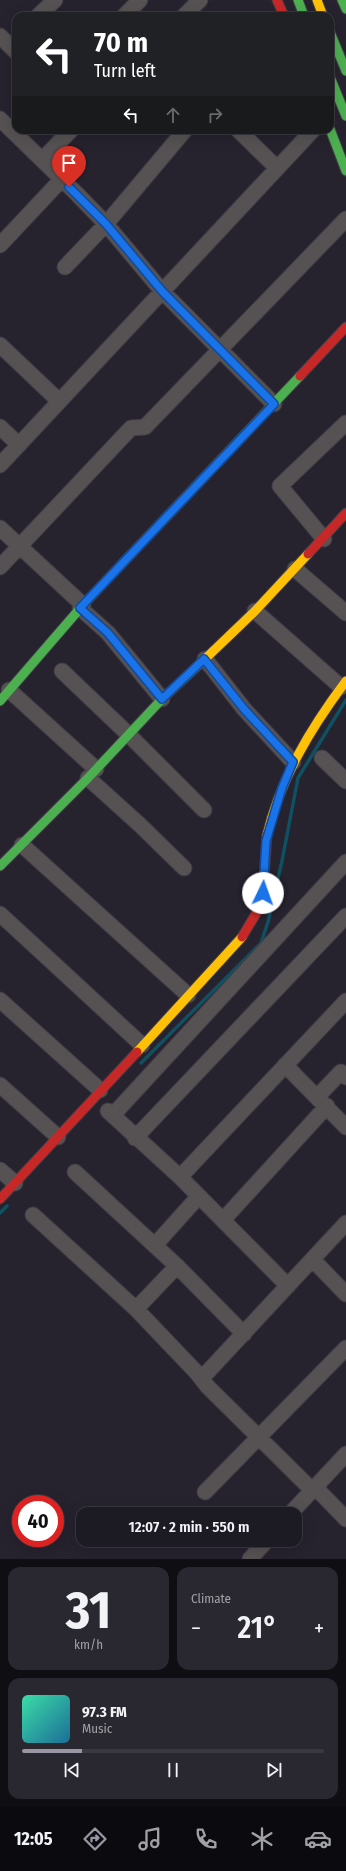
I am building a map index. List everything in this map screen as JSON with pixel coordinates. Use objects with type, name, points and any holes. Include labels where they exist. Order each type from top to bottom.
[{"type":"main road","points":[[277,0],[282,12]]},
{"type":"main road","points":[[298,0],[302,12]]},
{"type":"main road","points":[[317,0],[322,12]]},
{"type":"main road","points":[[342,0],[346,9]]},
{"type":"main road","points":[[334,42],[346,71]]},
{"type":"main road","points":[[334,87],[346,116]]},
{"type":"main road","points":[[332,134],[346,171]]},
{"type":"main road","points":[[4,694],[82,606],[346,327]]},
{"type":"main road","points":[[2,861],[22,845],[162,699],[256,611],[324,539],[346,513]]},
{"type":"main road","points":[[0,1199],[188,995],[239,942],[254,919],[263,893],[266,841],[282,788],[293,762],[308,735],[344,684]]},
{"type":"street","points":[[42,12],[55,0]]},
{"type":"street","points":[[128,12],[140,0]]},
{"type":"street","points":[[188,12],[200,0]]},
{"type":"street","points":[[0,36],[12,48]]},
{"type":"street","points":[[0,119],[12,128]]},
{"type":"street","points":[[19,134],[42,160],[106,224],[162,291],[274,404]]},
{"type":"street","points":[[42,160],[67,134]]},
{"type":"street","points":[[65,267],[106,224],[182,134]]},
{"type":"street","points":[[242,134],[277,168]]},
{"type":"street","points":[[0,464],[309,134]]},
{"type":"street","points":[[0,245],[62,179]]},
{"type":"street","points":[[0,567],[131,428],[145,427],[346,219]]},
{"type":"street","points":[[0,345],[59,401]]},
{"type":"street","points":[[324,539],[280,486],[346,423]]},
{"type":"street","points":[[0,427],[19,445]]},
{"type":"street","points":[[0,528],[82,606],[108,633],[162,699]]},
{"type":"street","points":[[295,569],[346,613]]},
{"type":"street","points":[[256,611],[344,684]]},
{"type":"street","points":[[204,659],[244,709],[293,762]]},
{"type":"street","points":[[62,671],[204,810]]},
{"type":"street","points":[[4,694],[92,773],[184,868]]},
{"type":"street","points":[[322,758],[346,781]]},
{"type":"street","points":[[22,845],[188,995]]},
{"type":"street","points":[[288,1286],[180,1177],[110,1113],[346,862]]},
{"type":"street","points":[[0,914],[142,1045]]},
{"type":"street","points":[[136,1138],[346,916]]},
{"type":"street","points":[[0,1000],[100,1090]]},
{"type":"street","points":[[180,1177],[346,1001]]},
{"type":"street","points":[[285,1065],[346,1127]]},
{"type":"street","points":[[223,1220],[322,1101],[341,1072],[346,1077]]},
{"type":"street","points":[[0,1086],[58,1137]]},
{"type":"street","points":[[0,1170],[15,1183]]},
{"type":"street","points":[[75,1172],[177,1266],[244,1334]]},
{"type":"street","points":[[155,1245],[199,1196]]},
{"type":"street","points":[[33,1215],[136,1309],[202,1378],[208,1387],[346,1519]]},
{"type":"street","points":[[202,1378],[346,1223]]},
{"type":"street","points":[[313,1260],[346,1294]]},
{"type":"street","points":[[136,1309],[177,1266]]},
{"type":"street","points":[[206,1492],[258,1436],[346,1348]]},
{"type":"street","points":[[296,1507],[346,1454]]},
{"type":"street","points":[[250,1559],[261,1547]]},
{"type":"waterway","points":[[141,1063],[261,943],[268,922],[282,861],[298,778],[346,700]]},
{"type":"waterway","points":[[0,1213],[7,1206]]},
{"type":"traffic: fast","points":[[298,0],[302,12]]},
{"type":"traffic: fast","points":[[342,0],[346,9]]},
{"type":"traffic: fast","points":[[334,42],[346,71]]},
{"type":"traffic: fast","points":[[334,87],[346,116]]},
{"type":"traffic: fast","points":[[332,134],[346,171]]},
{"type":"traffic: fast","points":[[0,701],[83,605],[300,376]]},
{"type":"traffic: fast","points":[[0,866],[88,778],[162,699],[206,658]]},
{"type":"traffic: slow","points":[[317,0],[322,12]]},
{"type":"traffic: slow","points":[[206,658],[255,611],[308,554]]},
{"type":"traffic: slow","points":[[267,835],[280,793],[289,773],[309,735],[346,681]]},
{"type":"traffic: slow","points":[[137,1052],[242,937]]},
{"type":"traffic: jam","points":[[277,0],[282,12]]},
{"type":"traffic: jam","points":[[300,376],[346,327]]},
{"type":"traffic: jam","points":[[308,554],[346,513]]},
{"type":"traffic: jam","points":[[242,937],[257,912],[263,893],[267,835]]},
{"type":"traffic: jam","points":[[0,1199],[137,1052]]},
{"type":"route","points":[[69,187],[106,224],[162,291],[274,404],[80,608],[108,633],[162,699],[204,659],[244,709],[270,739],[293,762],[282,788],[266,841],[263,893]]}]
